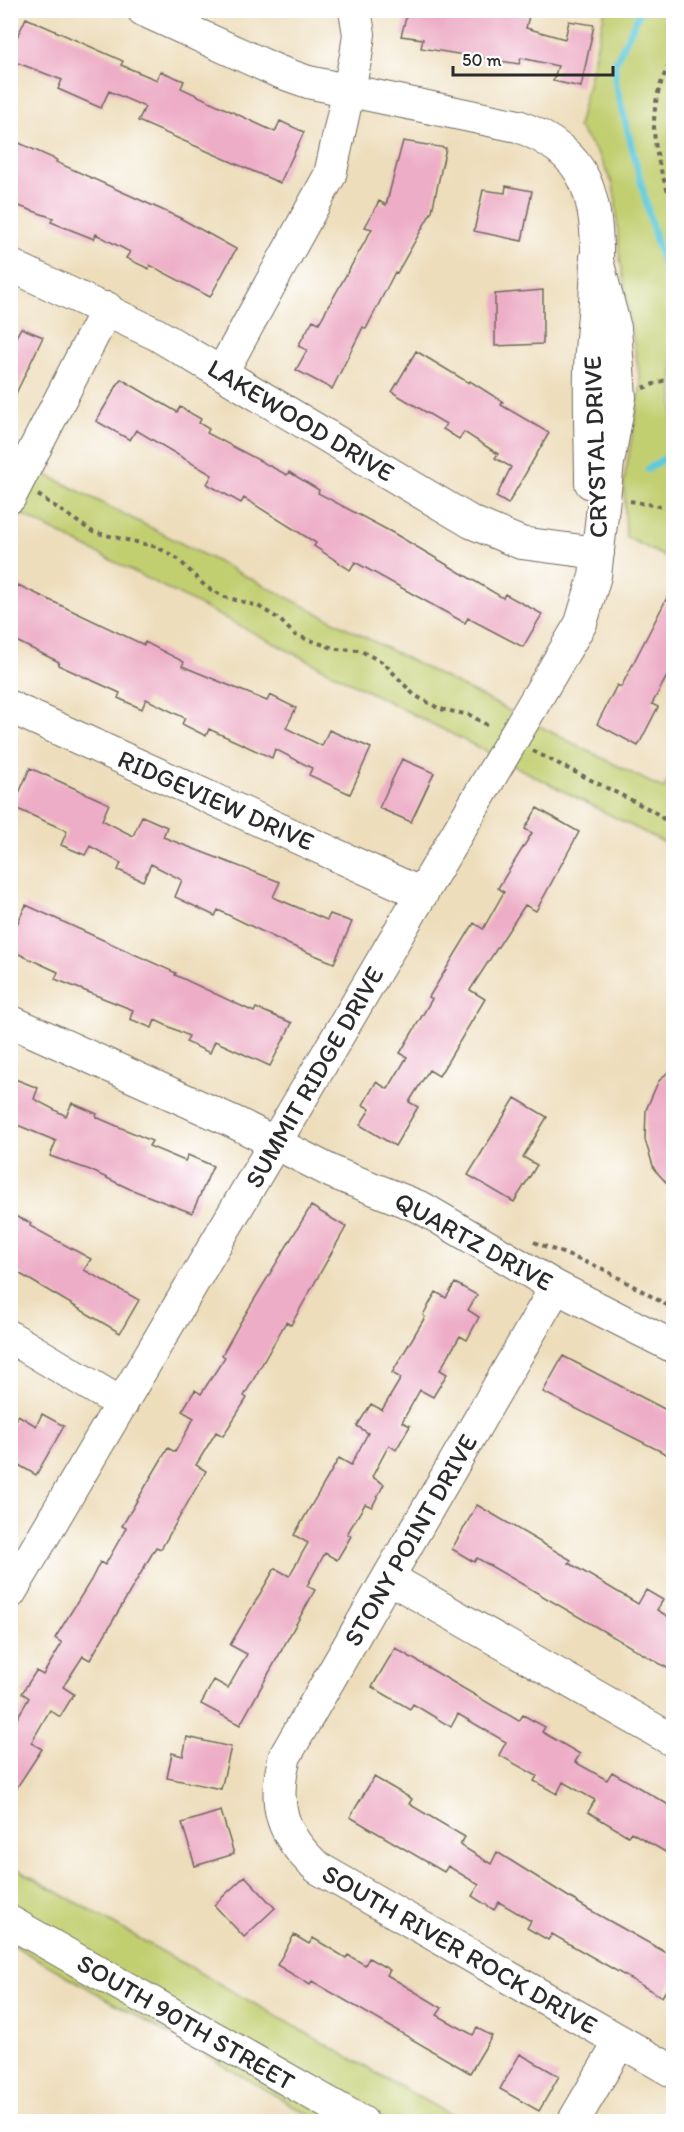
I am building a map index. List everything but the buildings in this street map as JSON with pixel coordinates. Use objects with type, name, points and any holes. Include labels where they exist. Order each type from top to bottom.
[{"type":"street","name":"CRYSTAL DRIVE","points":[[143,10],[277,71],[308,82],[518,126],[545,139],[571,160],[583,177],[594,214],[596,257],[615,328],[620,388],[598,553]]},
{"type":"street","points":[[222,372],[320,197],[330,175],[359,34],[355,10]]},
{"type":"street","name":"LAKEWOOD DRIVE","points":[[10,265],[107,308],[222,372],[471,522],[521,543],[598,553]]},
{"type":"street","points":[[14,491],[107,308]]},
{"type":"street","name":"SUMMIT RIDGE DRIVE","points":[[10,1593],[580,623],[596,576],[598,553]]},
{"type":"street","name":"RIDGEVIEW DRIVE","points":[[10,706],[422,894]]},
{"type":"street","name":"QUARTZ DRIVE","points":[[10,1021],[275,1143],[334,1173],[422,1208],[556,1287],[674,1347]]},
{"type":"street","name":"STONY POINT DRIVE","points":[[278,1798],[279,1778],[285,1756],[556,1287]]},
{"type":"street","points":[[10,1337],[122,1404]]},
{"type":"street","points":[[388,1578],[674,1742]]},
{"type":"street","name":"SOUTH RIVER ROCK DRIVE","points":[[278,1798],[293,1842],[318,1868],[674,2072]]},
{"type":"street","name":"SOUTH 90TH STREET","points":[[10,1922],[362,2121]]},
{"type":"street","points":[[573,2121],[620,2042]]},
{"type":"path","points":[[674,57],[662,75],[654,126],[654,148],[674,206]]},
{"type":"path","points":[[14,491],[44,498],[93,532],[157,547],[178,559],[206,587],[225,597],[258,606],[279,620],[295,635],[336,649],[359,650],[384,663],[414,695],[440,709],[470,715],[512,740],[653,811],[674,827]]},
{"type":"path","points":[[627,500],[674,509]]},
{"type":"path","points":[[527,1239],[603,1269],[674,1309]]},
{"type":"green space","points":[[605,11],[673,11],[673,561],[626,537],[624,481],[641,386],[619,252],[613,185],[599,155],[578,127]]},
{"type":"green space","points":[[10,456],[663,789],[673,772],[673,847],[11,509]]},
{"type":"green space","points":[[10,1865],[461,2121],[320,2121],[11,1944]]},
{"type":"waterway","points":[[641,10],[615,63],[615,81],[656,241],[674,295]]},
{"type":"waterway","points":[[648,469],[665,458],[674,447]]}]
